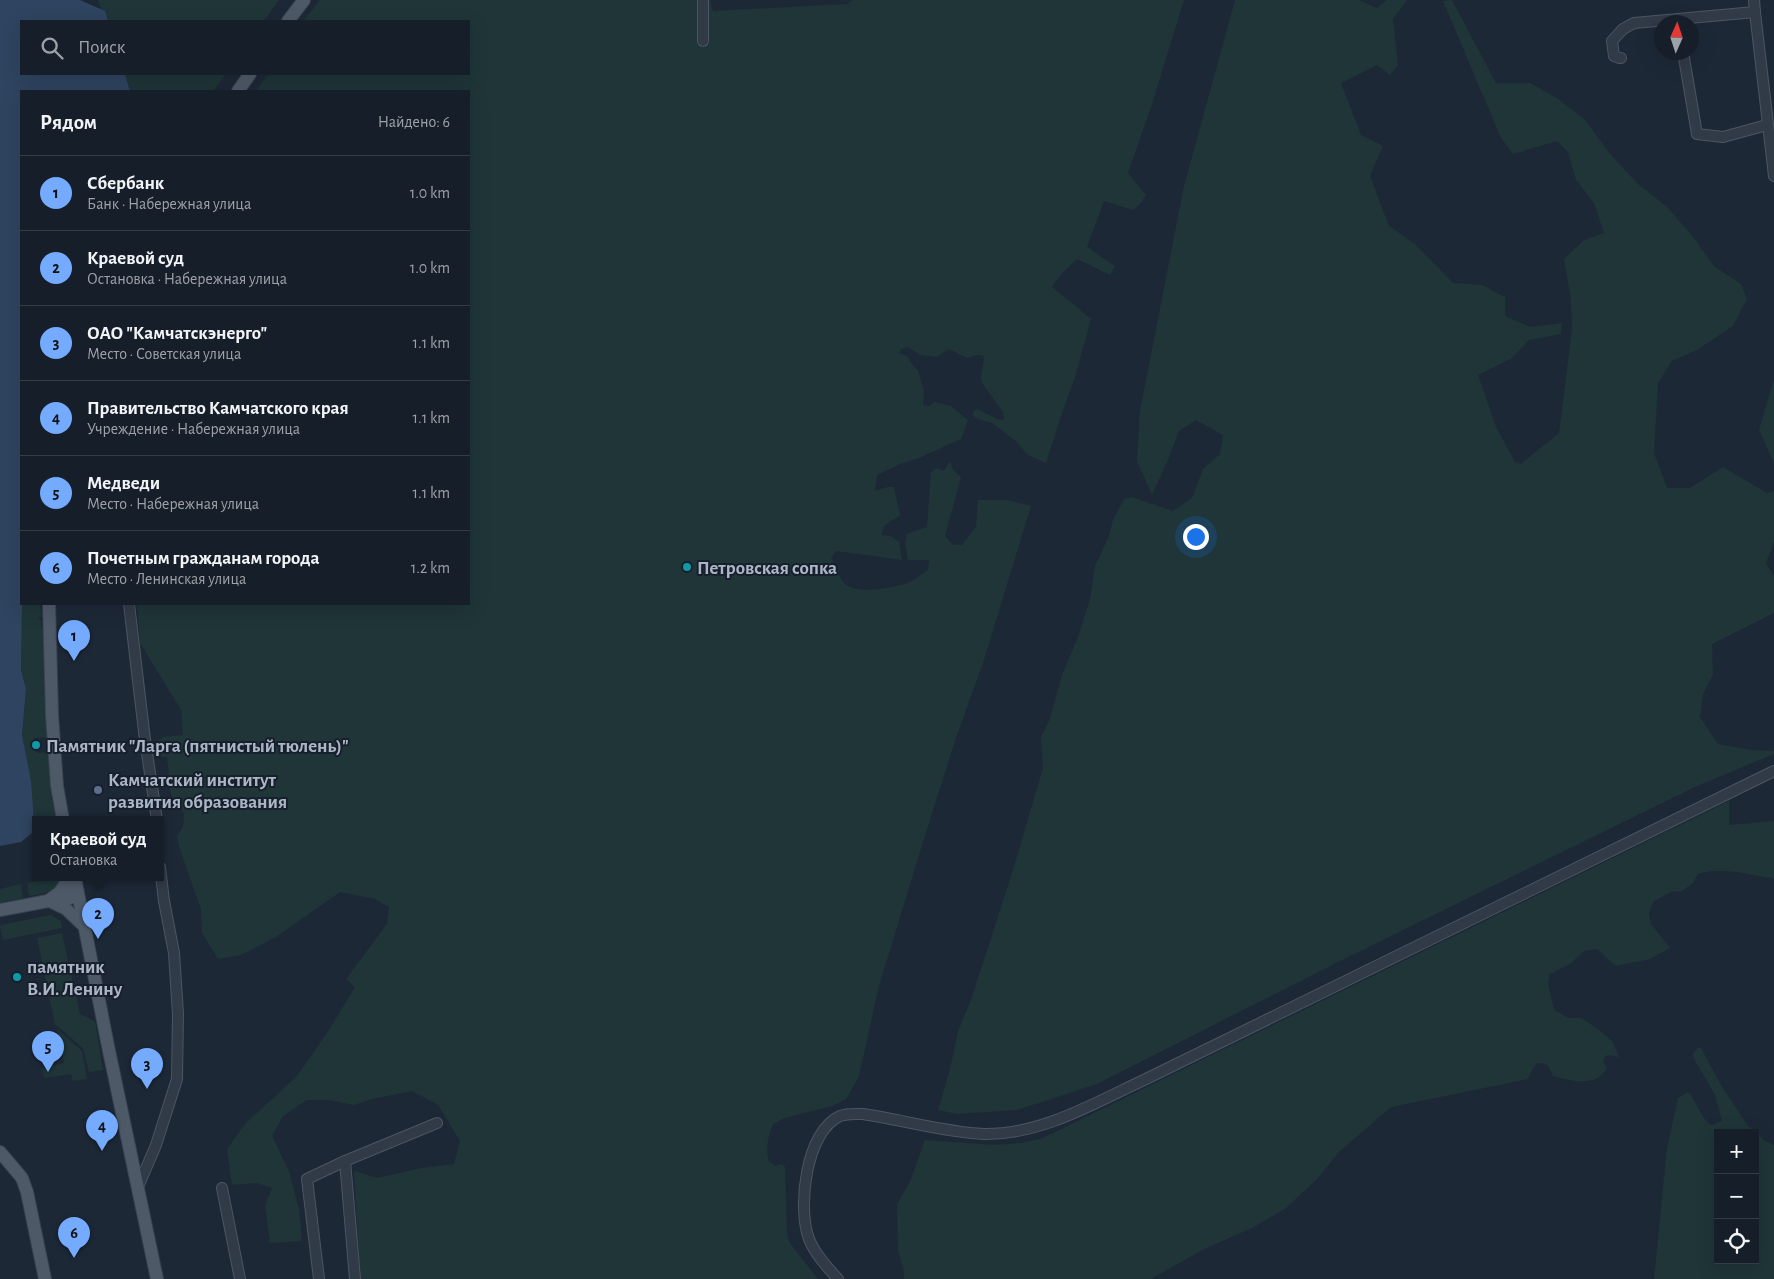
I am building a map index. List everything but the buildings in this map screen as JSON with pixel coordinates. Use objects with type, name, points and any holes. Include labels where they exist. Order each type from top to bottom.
[{"type":"main road","points":[[289,20],[304,0]]},
{"type":"main road","points":[[239,90],[249,75]]},
{"type":"main road","points":[[49,605],[52,716],[57,786],[62,816]]},
{"type":"main road","points":[[73,881],[157,1279]]},
{"type":"main road","points":[[0,910],[48,901],[62,902],[68,900],[72,897],[73,881]]},
{"type":"main road","points":[[48,901],[66,909],[84,926]]},
{"type":"main road","points":[[0,1152],[22,1178],[28,1192],[45,1279]]},
{"type":"street","points":[[702,0],[703,40]]},
{"type":"street","points":[[1754,0],[1774,176]]},
{"type":"street","points":[[1699,19],[1755,12]]},
{"type":"street","points":[[1621,58],[1614,56],[1612,41],[1623,29],[1637,23],[1654,22]]},
{"type":"street","points":[[1683,60],[1697,134],[1723,137],[1767,125]]},
{"type":"street","points":[[130,605],[155,816]]},
{"type":"street","points":[[838,1279],[822,1261],[809,1240],[804,1206],[806,1180],[815,1146],[822,1132],[840,1116],[863,1114],[933,1128],[984,1134],[1037,1127],[1063,1117],[1146,1078],[1774,771]]},
{"type":"street","points":[[138,1187],[156,1145],[177,1079],[178,1014],[174,952],[162,881]]},
{"type":"street","points":[[319,1279],[307,1179],[345,1161],[437,1124]]},
{"type":"street","points":[[345,1161],[355,1279]]},
{"type":"street","points":[[222,1188],[240,1279]]},
{"type":"green space","points":[[98,0],[279,0],[265,20],[105,20]]},
{"type":"green space","points":[[320,0],[710,0],[713,11],[847,4],[853,0],[1184,0],[1151,107],[1128,173],[1146,195],[1133,210],[1104,201],[1087,247],[1115,266],[1110,275],[1077,259],[1062,273],[1052,287],[1091,319],[1076,374],[1046,463],[1028,455],[1017,442],[992,423],[975,418],[973,415],[974,410],[977,409],[999,420],[1004,419],[1003,412],[982,383],[983,356],[977,355],[967,358],[949,349],[937,357],[920,355],[908,347],[901,349],[899,353],[907,356],[918,370],[924,391],[923,405],[929,406],[934,402],[951,406],[968,420],[961,439],[877,475],[875,491],[894,487],[900,515],[884,526],[881,535],[891,536],[899,542],[902,560],[836,551],[831,558],[843,582],[859,589],[868,590],[897,586],[912,581],[928,570],[929,560],[908,560],[905,541],[907,534],[927,527],[931,472],[936,468],[944,471],[949,462],[953,470],[961,477],[945,536],[953,545],[962,545],[976,527],[978,500],[1007,500],[1031,506],[983,663],[956,738],[927,829],[879,986],[859,1076],[846,1099],[832,1106],[785,1118],[773,1124],[770,1133],[767,1147],[769,1161],[775,1166],[782,1164],[785,1167],[787,1234],[789,1242],[818,1279],[360,1279],[354,1171],[377,1178],[422,1168],[454,1164],[460,1141],[438,1105],[412,1091],[372,1099],[354,1105],[329,1100],[307,1100],[283,1116],[272,1136],[289,1171],[299,1209],[302,1241],[270,1243],[265,1205],[272,1188],[256,1183],[232,1185],[227,1149],[245,1124],[297,1076],[327,1033],[355,987],[346,979],[387,924],[389,907],[375,899],[340,892],[276,937],[241,955],[218,959],[202,933],[201,909],[179,847],[177,836],[183,827],[184,813],[171,795],[167,757],[153,757],[151,746],[163,737],[183,735],[181,710],[140,643],[137,605],[470,605],[470,90],[257,90],[267,75],[470,75],[470,20],[304,20]]},
{"type":"green space","points":[[1235,0],[1359,0],[1377,8],[1387,0],[1407,0],[1393,19],[1398,65],[1390,75],[1377,65],[1341,83],[1361,135],[1383,146],[1370,176],[1389,226],[1415,244],[1453,283],[1482,285],[1505,297],[1505,316],[1530,327],[1562,323],[1561,334],[1529,340],[1512,358],[1478,375],[1496,427],[1515,462],[1521,464],[1559,433],[1572,328],[1571,300],[1564,259],[1584,240],[1604,233],[1594,203],[1576,180],[1568,152],[1557,141],[1513,154],[1501,138],[1443,1],[1452,0],[1496,83],[1530,83],[1557,98],[1585,120],[1610,154],[1638,184],[1667,207],[1693,237],[1715,267],[1741,284],[1747,299],[1733,326],[1697,350],[1672,361],[1658,383],[1654,453],[1667,488],[1690,488],[1723,467],[1767,493],[1774,491],[1774,542],[1766,563],[1774,576],[1774,613],[1712,644],[1713,675],[1703,694],[1700,717],[1718,744],[1752,750],[1774,751],[1774,754],[1697,786],[1340,961],[1097,1084],[1017,1110],[957,1114],[938,1110],[950,1069],[958,1031],[971,1000],[1013,870],[1043,768],[1041,737],[1049,721],[1062,675],[1078,637],[1090,599],[1095,566],[1109,536],[1113,520],[1124,499],[1132,497],[1173,511],[1192,498],[1203,469],[1220,454],[1223,435],[1196,420],[1179,431],[1152,495],[1137,461],[1140,410],[1184,186]]},
{"type":"green space","points":[[124,75],[225,75],[214,90],[130,90]]},
{"type":"green space","points":[[1774,379],[1774,463],[1759,430]]},
{"type":"green space","points":[[22,605],[40,605],[42,617],[37,617],[41,620],[41,627],[46,630],[49,737],[35,738],[32,743],[33,750],[39,753],[48,752],[51,796],[55,816],[33,816],[22,735],[26,689],[21,670]]},
{"type":"green space","points":[[1729,801],[1729,825],[1774,821],[1774,879],[1726,871],[1698,874],[1693,883],[1682,891],[1671,892],[1654,901],[1649,913],[1651,924],[1670,948],[1650,959],[1616,966],[1597,949],[1584,951],[1570,964],[1550,974],[1548,983],[1554,1010],[1568,1018],[1581,1018],[1612,1041],[1619,1057],[1605,1056],[1603,1062],[1607,1067],[1598,1078],[1575,1081],[1560,1078],[1553,1076],[1548,1066],[1544,1063],[1537,1063],[1528,1079],[1391,1107],[1340,1151],[1317,1179],[1286,1208],[1252,1228],[1204,1249],[1151,1279],[904,1279],[898,1250],[897,1204],[910,1182],[925,1140],[994,1145],[1021,1143],[1043,1138]]},
{"type":"green space","points":[[60,881],[60,883],[55,891],[29,896],[27,883]]},
{"type":"green space","points":[[21,884],[23,898],[0,903],[0,889]]},
{"type":"green space","points":[[51,915],[61,921],[62,928],[3,940],[1,925]]},
{"type":"green space","points":[[62,933],[80,1014],[95,1021],[103,1070],[89,1072],[83,1048],[55,1024],[37,938]]},
{"type":"green space","points":[[57,1029],[82,1051],[87,1079],[73,1081],[71,1074],[44,1078],[42,1068],[64,1063]]},
{"type":"green space","points":[[1698,1048],[1701,1048],[1722,1087],[1748,1126],[1752,1129],[1714,1129],[1714,1264],[1759,1264],[1759,1134],[1764,1141],[1774,1145],[1774,1279],[1654,1279],[1667,1148],[1678,1098],[1688,1092],[1711,1125],[1722,1121],[1715,1095],[1693,1057],[1693,1053]]},
{"type":"water","points":[[0,0],[80,0],[105,11],[108,20],[20,20],[20,75],[125,75],[130,90],[20,90],[20,605],[22,605],[21,670],[26,689],[22,735],[31,781],[34,816],[32,816],[32,833],[21,842],[0,846]]},
{"type":"place","name":"Петровская сопка","points":[[687,567]]},
{"type":"place","name":"Сбербанк","points":[[74,661]]},
{"type":"place","name":"Памятник \"Ларга (пятнистый тюлень)\"","points":[[36,745]]},
{"type":"place","name":"Камчатский институт развития образования","points":[[98,790]]},
{"type":"place","name":"Краевой суд","points":[[98,939]]},
{"type":"place","name":"памятник В.И. Ленину","points":[[17,977]]},
{"type":"place","name":"Медведи","points":[[48,1072]]},
{"type":"place","name":"ОАО \"Камчатскэнерго\"","points":[[147,1089]]},
{"type":"place","name":"Правительство Камчатского края","points":[[102,1151]]},
{"type":"place","name":"Почетным гражданам города","points":[[74,1258]]}]
